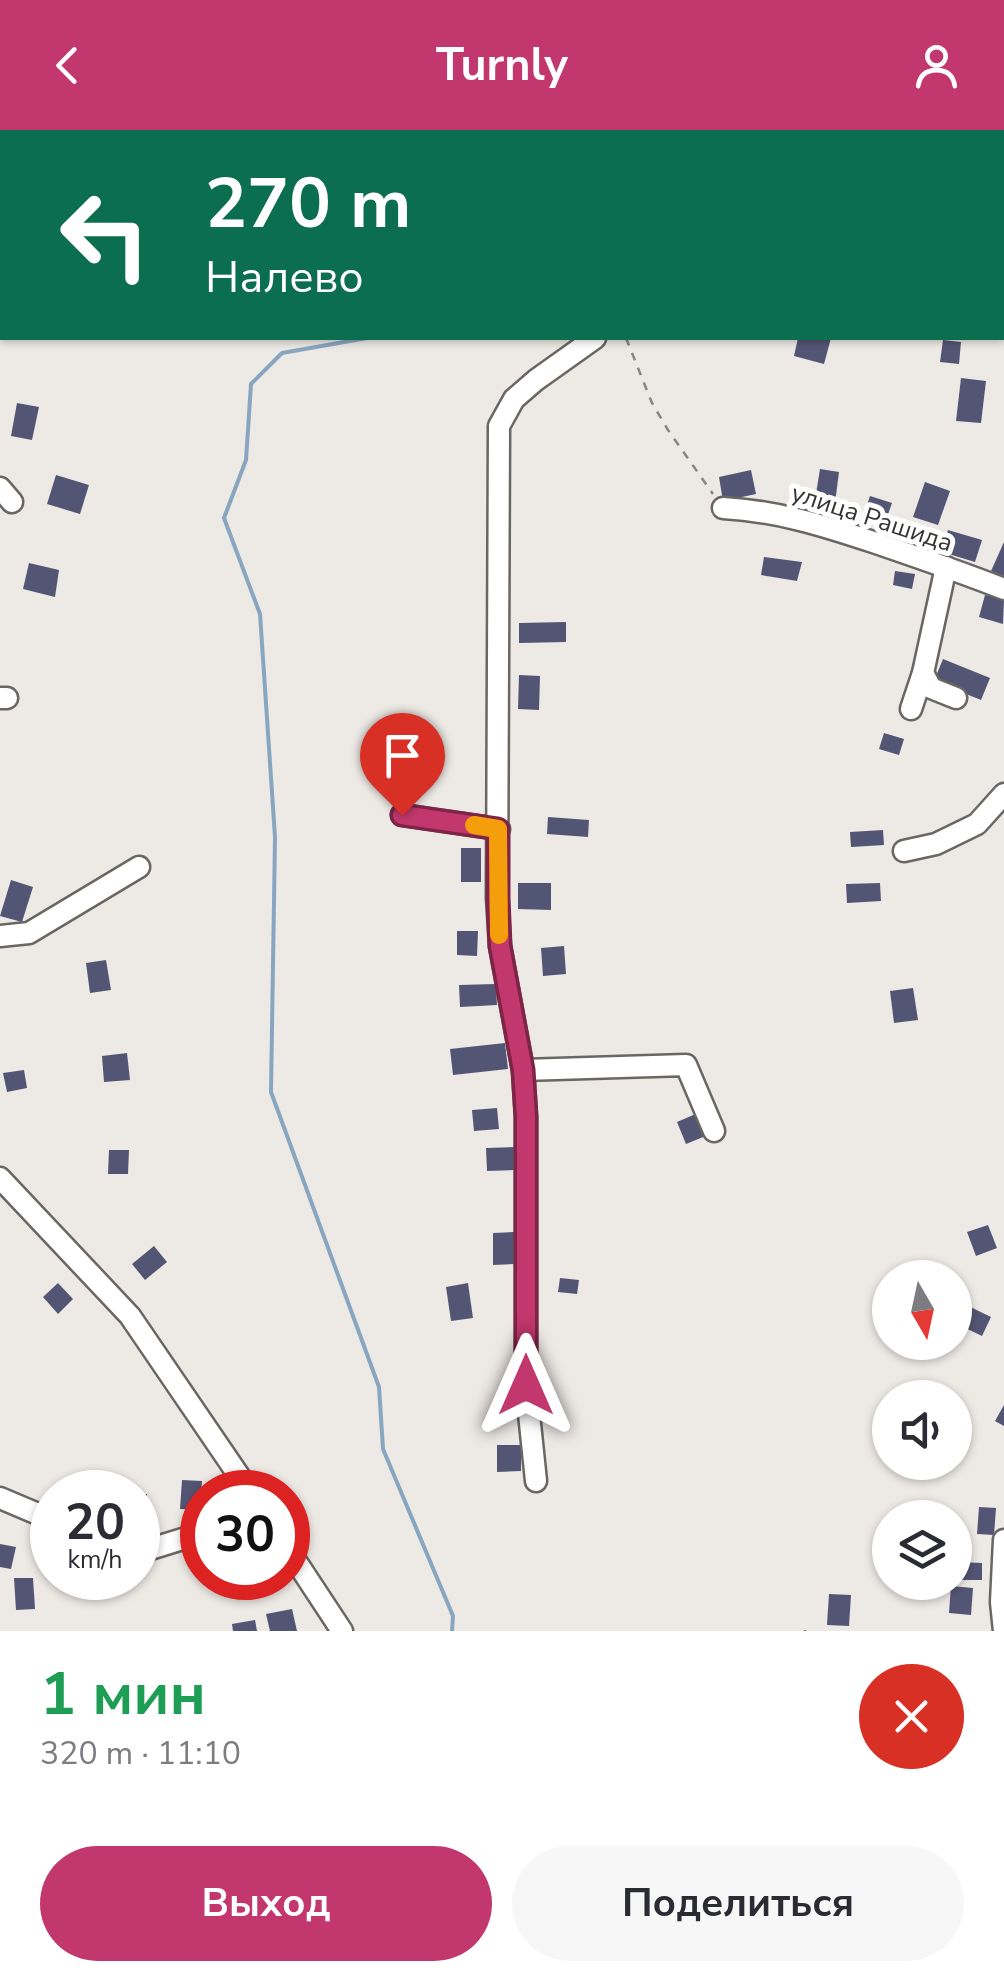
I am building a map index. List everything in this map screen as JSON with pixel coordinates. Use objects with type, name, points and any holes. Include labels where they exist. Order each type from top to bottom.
[{"type":"street","points":[[536,1482],[526,1385],[523,1070],[500,946],[498,898],[499,426],[514,399],[592,340]]},
{"type":"street","name":"улица Рашида","points":[[723,508],[782,514],[1004,589]]},
{"type":"street","points":[[912,709],[946,567]]},
{"type":"street","points":[[923,673],[931,688],[956,698]]},
{"type":"street","points":[[904,852],[936,844],[978,824],[1004,794]]},
{"type":"street","points":[[402,815],[498,829]]},
{"type":"street","points":[[0,936],[29,933],[139,868]]},
{"type":"street","points":[[523,1070],[686,1065],[714,1132]]},
{"type":"street","points":[[0,1178],[130,1316],[235,1470]]},
{"type":"street","points":[[0,1498],[30,1511]]},
{"type":"street","points":[[1004,1540],[1004,1631]]},
{"type":"street","points":[[310,1582],[342,1631]]},
{"type":"path","points":[[627,340],[652,403],[723,508]]},
{"type":"building","points":[[798,340],[830,340],[824,364],[794,356]]},
{"type":"building","points":[[943,340],[961,342],[959,364],[940,362]]},
{"type":"building","points":[[961,378],[986,381],[981,423],[956,421]]},
{"type":"building","points":[[17,403],[39,407],[32,440],[11,436]]},
{"type":"building","points":[[820,469],[839,472],[835,503],[815,500]]},
{"type":"building","points":[[751,470],[756,494],[723,501],[719,477]]},
{"type":"building","points":[[56,475],[89,485],[80,514],[47,504]]},
{"type":"building","points":[[925,482],[950,491],[938,525],[913,517]]},
{"type":"building","points":[[870,496],[892,503],[886,520],[864,514]]},
{"type":"building","points":[[948,530],[982,540],[975,562],[942,552]]},
{"type":"building","points":[[1004,542],[1004,576],[991,571]]},
{"type":"building","points":[[764,557],[802,562],[797,581],[761,575]]},
{"type":"building","points":[[29,563],[59,570],[55,597],[23,589]]},
{"type":"building","points":[[895,571],[915,574],[912,589],[893,585]]},
{"type":"building","points":[[985,595],[1004,600],[1003,624],[979,617]]},
{"type":"building","points":[[566,622],[566,642],[519,643],[519,623]]},
{"type":"building","points":[[943,659],[990,678],[981,700],[934,681]]},
{"type":"building","points":[[519,675],[540,676],[539,710],[518,709]]},
{"type":"building","points":[[884,733],[904,739],[899,755],[879,749]]},
{"type":"building","points":[[548,817],[589,820],[588,837],[547,834]]},
{"type":"building","points":[[883,830],[884,845],[851,847],[850,832]]},
{"type":"building","points":[[461,848],[481,848],[481,882],[461,882]]},
{"type":"building","points":[[11,880],[33,887],[22,922],[0,916]]},
{"type":"building","points":[[518,883],[551,883],[551,910],[518,909]]},
{"type":"building","points":[[880,883],[881,901],[847,903],[846,884]]},
{"type":"building","points":[[457,931],[478,931],[477,956],[457,955]]},
{"type":"building","points":[[564,946],[566,974],[543,976],[541,948]]},
{"type":"building","points":[[106,960],[111,990],[90,993],[86,963]]},
{"type":"building","points":[[496,984],[497,1005],[460,1007],[459,985]]},
{"type":"building","points":[[913,988],[918,1020],[894,1023],[890,991]]},
{"type":"building","points":[[505,1043],[508,1069],[453,1075],[450,1049]]},
{"type":"building","points":[[127,1053],[130,1080],[104,1082],[102,1056]]},
{"type":"building","points":[[24,1070],[27,1088],[7,1092],[3,1073]]},
{"type":"building","points":[[497,1108],[499,1129],[474,1131],[472,1110]]},
{"type":"building","points":[[698,1113],[708,1135],[686,1144],[677,1122]]},
{"type":"building","points":[[516,1147],[517,1170],[487,1171],[486,1148]]},
{"type":"building","points":[[109,1150],[129,1150],[128,1174],[108,1174]]},
{"type":"building","points":[[988,1225],[997,1248],[976,1256],[967,1232]]},
{"type":"building","points":[[514,1232],[515,1264],[493,1265],[493,1233]]},
{"type":"building","points":[[154,1246],[167,1262],[145,1280],[132,1264]]},
{"type":"building","points":[[560,1278],[579,1280],[577,1294],[558,1292]]},
{"type":"building","points":[[58,1283],[73,1299],[58,1314],[43,1297]]},
{"type":"building","points":[[468,1283],[473,1318],[451,1321],[446,1287]]},
{"type":"building","points":[[972,1308],[991,1317],[982,1336],[972,1331]]},
{"type":"building","points":[[1004,1405],[1004,1426],[995,1421]]},
{"type":"building","points":[[497,1445],[521,1445],[521,1471],[497,1472]]},
{"type":"building","points":[[979,1507],[996,1508],[994,1535],[977,1534]]},
{"type":"building","points":[[0,1544],[16,1547],[11,1569],[0,1567]]},
{"type":"building","points":[[972,1563],[982,1563],[982,1580],[972,1580]]},
{"type":"building","points":[[14,1578],[30,1578],[30,1600],[34,1600],[35,1609],[16,1610]]},
{"type":"building","points":[[973,1588],[971,1615],[949,1613],[950,1600],[972,1600]]},
{"type":"building","points":[[829,1594],[851,1595],[849,1626],[827,1625]]},
{"type":"building","points":[[292,1609],[297,1631],[270,1631],[266,1614]]},
{"type":"building","points":[[255,1620],[257,1631],[233,1631],[232,1624]]},
{"type":"waterway","points":[[356,340],[282,353],[251,384],[246,460],[224,518],[260,614],[275,837],[271,1092],[379,1387],[383,1449],[453,1616],[452,1631]]},
{"type":"slow traffic","points":[[474,825],[498,829],[499,935]]},
{"type":"route","points":[[402,815],[498,829],[500,946],[523,1070],[526,1117],[526,1385]]}]
